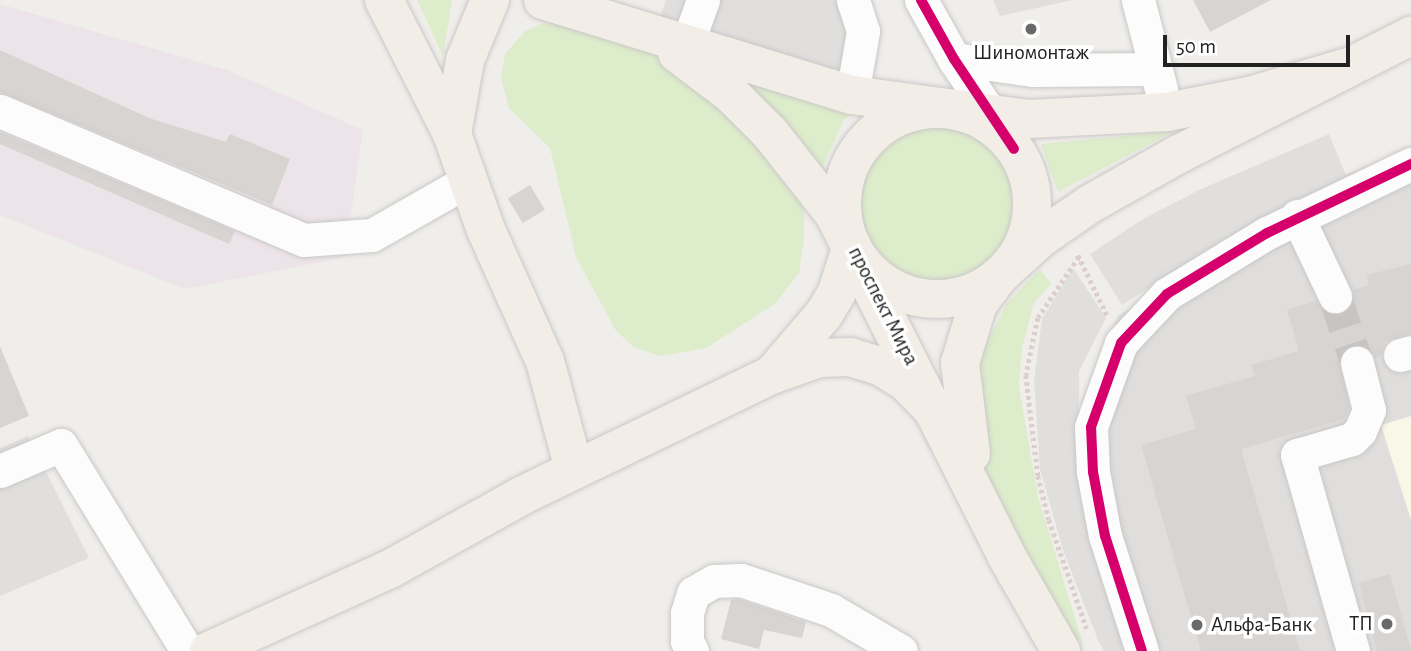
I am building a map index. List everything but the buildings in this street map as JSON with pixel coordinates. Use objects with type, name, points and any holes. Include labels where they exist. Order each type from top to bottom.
[{"type":"main road","points":[[384,0],[452,134],[467,181],[545,361],[575,469]]},
{"type":"main road","points":[[452,134],[465,60],[490,0]]},
{"type":"main road","points":[[549,1],[624,29],[852,95],[991,115],[1022,134]]},
{"type":"main road","name":"проспект Мира","points":[[624,29],[682,55],[731,94],[805,174],[852,245],[1006,555],[1076,646]]},
{"type":"main road","points":[[1344,68],[1249,96],[1167,113],[1022,134],[945,109],[915,112],[886,123],[859,150],[843,187],[842,208],[852,245],[870,272],[888,285],[923,298],[961,296],[999,276],[1058,225],[1177,155],[1411,36]]},
{"type":"main road","points":[[1006,555],[975,472],[961,394],[967,332],[978,304],[1016,257],[1031,213],[1022,134]]},
{"type":"main road","points":[[771,375],[824,314],[837,292],[852,245]]},
{"type":"main road","points":[[209,651],[390,569],[575,469],[771,375],[819,358],[850,357],[880,366],[907,383],[936,413]]},
{"type":"street","points":[[686,47],[703,0]]},
{"type":"street","points":[[852,95],[863,31],[853,0]]},
{"type":"street","points":[[921,0],[954,59],[991,115]]},
{"type":"street","points":[[1138,0],[1167,113]]},
{"type":"street","points":[[954,59],[1032,70],[1156,69]]},
{"type":"street","points":[[0,111],[304,240],[372,235],[467,181]]},
{"type":"street","points":[[1142,651],[1105,536],[1093,472],[1091,426],[1121,343],[1167,294],[1297,216],[1411,164]]},
{"type":"street","points":[[1297,216],[1335,296]]},
{"type":"street","points":[[1353,651],[1297,456],[1352,439],[1360,431],[1369,411],[1357,363]]},
{"type":"street","points":[[0,471],[61,445],[187,651]]},
{"type":"street","points":[[692,651],[687,627],[693,593],[714,581],[741,580],[831,610],[901,651]]},
{"type":"path","points":[[1022,134],[1029,140],[1058,225],[1079,257],[1121,343]]},
{"type":"path","points":[[1076,646],[1038,476],[1027,375],[1038,318],[1060,278],[1079,257]]},
{"type":"shaded area","points":[[666,0],[857,0],[874,45],[871,91],[655,30]]},
{"type":"shaded area","points":[[993,0],[1073,0],[1000,16]]},
{"type":"shaded area","points":[[0,4],[230,71],[363,130],[345,257],[185,289],[0,215]]},
{"type":"shaded area","points":[[1329,134],[1350,185],[1226,238],[1122,305],[1090,254],[1143,219],[1199,190]]},
{"type":"shaded area","points":[[1411,150],[1411,651],[1140,651],[1087,398],[1118,316],[1347,174]]},
{"type":"shaded area","points":[[1073,268],[1106,318],[1079,371],[1079,444],[1134,651],[1104,651],[1098,640],[1063,550],[1040,469],[1034,381],[1042,319]]},
{"type":"shaded area","points":[[1411,416],[1411,520],[1381,425]]},
{"type":"shaded area","points":[[28,436],[89,558],[0,596],[0,448]]},
{"type":"green space","points":[[417,0],[452,0],[443,56]]},
{"type":"green space","points":[[544,23],[567,24],[634,45],[677,65],[793,182],[804,208],[804,239],[799,273],[775,304],[706,348],[660,356],[634,347],[616,331],[576,257],[550,148],[509,108],[501,78],[505,54],[525,31]]},
{"type":"green space","points":[[739,77],[860,106],[844,120],[819,175]]},
{"type":"green space","points":[[935,125],[965,131],[990,148],[1007,173],[1013,203],[1007,233],[990,258],[965,275],[935,281],[905,275],[880,258],[863,233],[857,203],[863,173],[880,148],[905,131]]},
{"type":"green space","points":[[1174,131],[1058,192],[1041,144]]},
{"type":"green space","points":[[1040,269],[1051,284],[1034,303],[1022,348],[1019,387],[1038,497],[1083,644],[1057,626],[980,463],[972,423],[981,354],[1007,303]]},
{"type":"tunnel","points":[[1335,296],[1357,363]]},
{"type":"cycle path","points":[[921,0],[954,59],[1014,149]]},
{"type":"cycle path","points":[[1142,651],[1105,536],[1093,472],[1091,427],[1121,343],[1167,294],[1267,233],[1411,164]]},
{"type":"place","name":"Шиномонтаж","points":[[1031,29]]},
{"type":"place","name":"ТП","points":[[1387,624]]},
{"type":"place","name":"Альфа-Банк","points":[[1197,625]]}]
